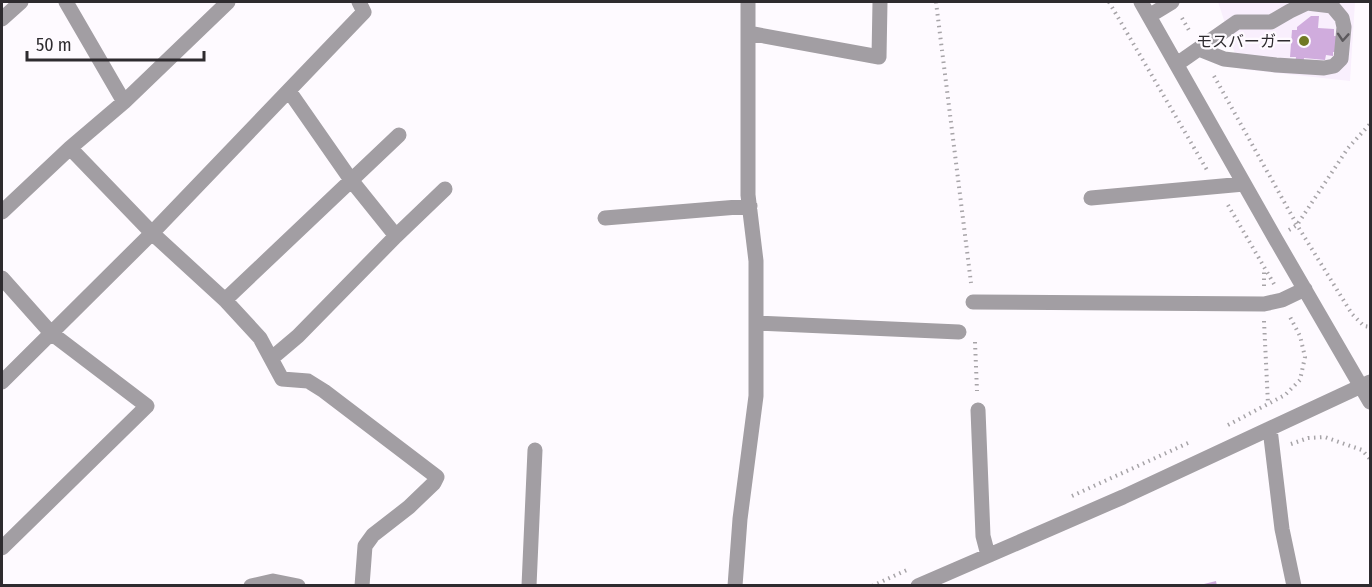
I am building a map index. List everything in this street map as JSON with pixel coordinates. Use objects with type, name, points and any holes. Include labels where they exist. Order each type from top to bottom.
[{"type":"street","points":[[2,19],[21,2]]},
{"type":"street","points":[[66,2],[124,102]]},
{"type":"street","points":[[2,212],[70,148],[124,102],[228,2]]},
{"type":"street","points":[[2,382],[152,232],[364,12],[359,2]]},
{"type":"street","points":[[735,585],[740,519],[756,396],[756,261],[748,195],[748,2]]},
{"type":"street","points":[[748,33],[879,57],[879,2]]},
{"type":"street","points":[[1141,2],[1276,240],[1366,384],[1371,402]]},
{"type":"street","points":[[1176,64],[1237,22],[1271,22],[1307,3],[1332,6],[1342,18],[1344,27],[1341,59],[1334,66],[1324,68],[1224,59],[1199,49]]},
{"type":"street","points":[[1149,16],[1175,6]]},
{"type":"street","points":[[289,91],[351,180],[396,236]]},
{"type":"street","points":[[225,300],[399,135]]},
{"type":"street","points":[[70,148],[152,232],[225,300],[260,338],[282,379],[308,381],[324,391],[437,477],[410,507],[374,535],[365,546],[362,585]]},
{"type":"street","points":[[1090,198],[1244,184]]},
{"type":"street","points":[[272,358],[298,336],[445,189]]},
{"type":"street","points":[[605,218],[750,206]]},
{"type":"street","points":[[2,278],[51,333],[147,406],[2,548]]},
{"type":"street","points":[[973,302],[1264,304],[1282,300],[1305,289]]},
{"type":"street","points":[[756,323],[967,333]]},
{"type":"street","points":[[918,585],[1123,497],[1366,384]]},
{"type":"street","points":[[978,410],[983,536],[988,555]]},
{"type":"street","points":[[1270,429],[1282,529],[1294,585]]},
{"type":"street","points":[[529,585],[535,450]]},
{"type":"street","points":[[251,585],[273,581],[298,585]]},
{"type":"path","points":[[936,2],[973,302]]},
{"type":"path","points":[[1109,2],[1264,267],[1300,336],[1305,357],[1300,380],[1285,395],[1221,428]]},
{"type":"path","points":[[1175,6],[1297,225],[1352,314],[1364,326],[1371,327]]},
{"type":"path","points":[[1276,240],[1297,225],[1348,148],[1371,124]]},
{"type":"path","points":[[1264,267],[1268,404]]},
{"type":"path","points":[[967,333],[978,410]]},
{"type":"path","points":[[1362,450],[1371,459]]},
{"type":"shaded area","points":[[1218,2],[1355,2],[1350,81],[1240,69]]},
{"type":"building","points":[[1311,16],[1319,16],[1318,28],[1334,29],[1334,36],[1348,36],[1347,52],[1333,52],[1333,56],[1326,55],[1325,60],[1304,58],[1303,71],[1294,70],[1296,57],[1290,57],[1292,30],[1297,30],[1297,27]]},
{"type":"building","points":[[1216,581],[1217,586],[1200,586],[1200,585]]},
{"type":"place","name":"モスバーガー","points":[[1304,41]]}]
